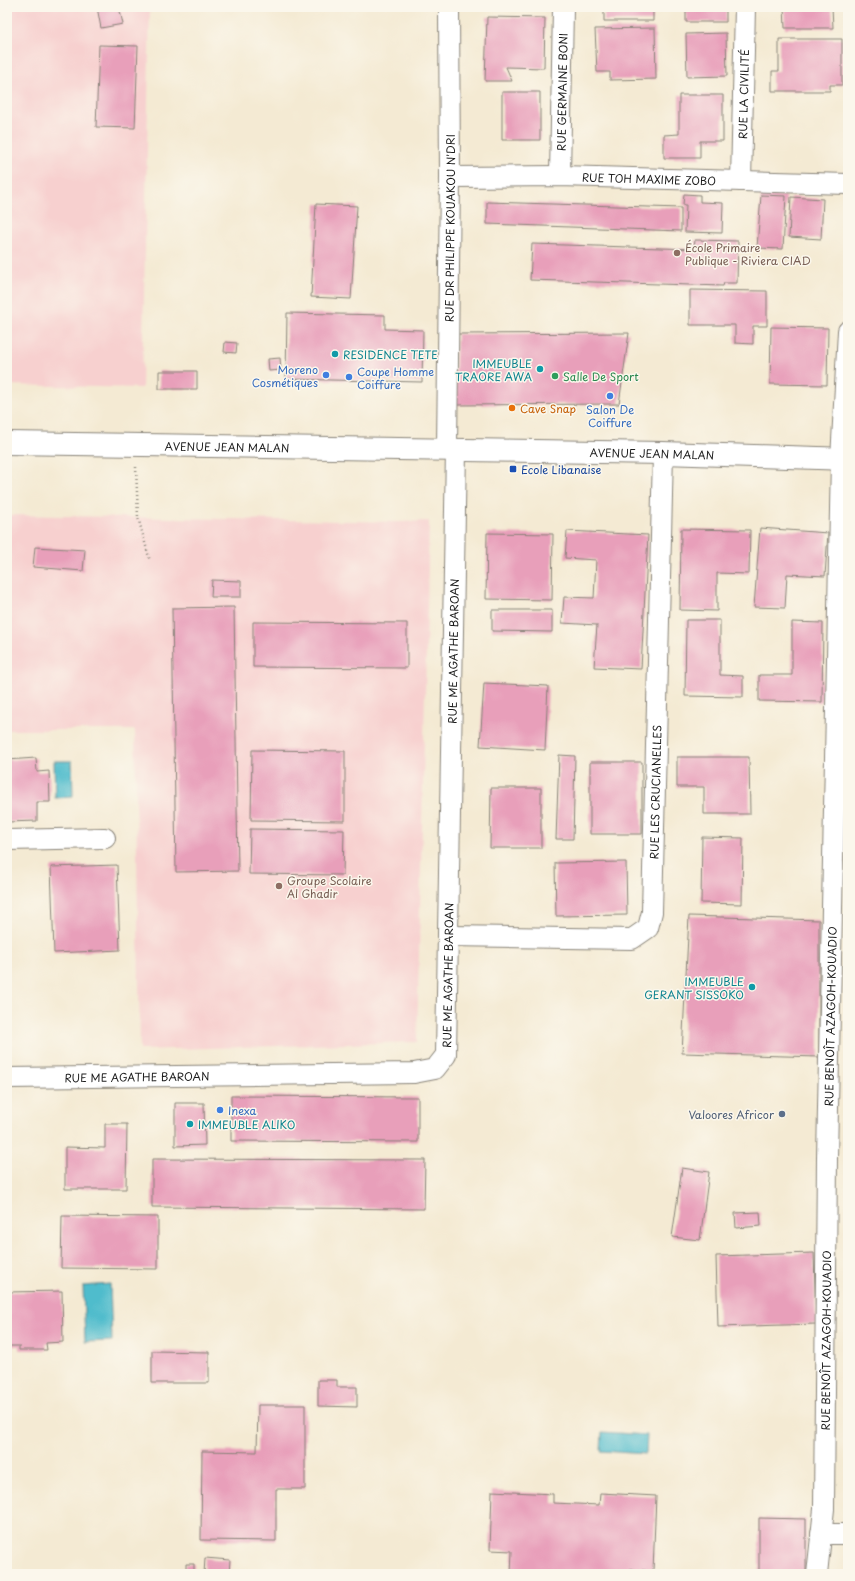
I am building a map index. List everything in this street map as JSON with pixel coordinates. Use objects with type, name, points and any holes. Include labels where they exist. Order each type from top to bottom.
[{"type":"main road","name":"AVENUE JEAN MALAN","points":[[7,443],[663,453],[845,459]]},
{"type":"street","name":"RUE DR PHILIPPE KOUAKOU N'DRI","points":[[449,7],[451,449]]},
{"type":"street","name":"RUE GERMAINE BONI","points":[[560,176],[562,7]]},
{"type":"street","name":"RUE LA CIVILITÉ","points":[[741,181],[746,7]]},
{"type":"street","name":"RUE TOH MAXIME ZOBO","points":[[450,177],[560,176],[848,184]]},
{"type":"street","name":"RUE BENOÎT AZAGOH-KOUADIO","points":[[817,1574],[824,1509],[827,1158],[848,331]]},
{"type":"street","name":"RUE ME AGATHE BAROAN","points":[[7,1078],[414,1073],[434,1068],[446,1055],[449,936],[451,449]]},
{"type":"street","name":"RUE LES CRUCIANELLES","points":[[449,936],[632,939],[648,928],[652,912],[663,453]]},
{"type":"street","points":[[7,840],[105,838]]},
{"type":"street","points":[[821,1534],[848,1534]]},
{"type":"path","points":[[137,486],[138,517],[150,561]]},
{"type":"shaded area","points":[[7,7],[150,7],[142,388],[7,385]]},
{"type":"shaded area","name":"Groupe Scolaire Al Ghadir","points":[[7,515],[399,522],[429,521],[417,1042],[140,1050],[135,730],[7,730]]},
{"type":"water","points":[[54,761],[72,761],[73,797],[55,798]]},
{"type":"water","points":[[110,1284],[112,1341],[85,1342],[83,1286]]},
{"type":"water","points":[[602,1432],[647,1435],[646,1454],[601,1451]]},
{"type":"building","points":[[97,7],[119,7],[123,24],[101,28]]},
{"type":"building","points":[[604,7],[635,7],[635,9],[653,9],[653,21],[604,21]]},
{"type":"building","points":[[686,7],[726,7],[726,22],[686,22]]},
{"type":"building","points":[[784,7],[832,7],[833,28],[785,28]]},
{"type":"building","points":[[487,17],[545,18],[544,68],[506,67],[512,81],[485,81]]},
{"type":"building","points":[[655,28],[656,79],[610,80],[610,72],[597,72],[595,29]]},
{"type":"building","points":[[726,33],[727,76],[687,77],[686,34]]},
{"type":"building","points":[[779,39],[842,39],[842,85],[830,85],[830,91],[772,91],[772,71],[779,71]]},
{"type":"building","points":[[99,45],[138,46],[135,128],[96,127]]},
{"type":"building","points":[[502,92],[540,92],[540,140],[502,140]]},
{"type":"building","points":[[679,95],[723,95],[723,141],[700,141],[700,158],[664,158],[664,135],[679,134]]},
{"type":"building","points":[[684,194],[700,195],[700,202],[723,203],[722,233],[685,232],[686,205],[683,205]]},
{"type":"building","points":[[761,195],[786,196],[783,249],[757,248]]},
{"type":"building","points":[[791,197],[823,199],[821,239],[789,237]]},
{"type":"building","points":[[487,202],[681,208],[681,231],[487,224]]},
{"type":"building","points":[[316,204],[357,206],[351,299],[311,297]]},
{"type":"building","points":[[695,240],[738,241],[737,283],[724,283],[723,286],[530,280],[532,244],[694,249]]},
{"type":"building","points":[[690,290],[767,291],[767,326],[753,326],[753,344],[735,343],[735,325],[690,325]]},
{"type":"building","name":"RESIDENCE TETE","points":[[287,313],[385,315],[385,329],[423,330],[422,382],[286,379]]},
{"type":"building","points":[[771,327],[828,328],[827,385],[770,384]]},
{"type":"building","name":"IMMEUBLE TRAORE AWA","points":[[629,333],[619,404],[454,405],[457,334]]},
{"type":"building","points":[[225,342],[237,343],[236,353],[224,352]]},
{"type":"building","points":[[280,358],[281,370],[269,371],[268,359]]},
{"type":"building","points":[[159,371],[197,371],[197,389],[159,389]]},
{"type":"building","points":[[760,528],[828,533],[825,576],[787,574],[785,608],[754,607]]},
{"type":"building","points":[[681,529],[750,530],[749,574],[717,573],[717,611],[680,610]]},
{"type":"building","points":[[567,531],[648,535],[641,669],[594,667],[597,625],[562,623],[564,597],[594,598],[596,560],[565,558]]},
{"type":"building","points":[[487,533],[553,534],[552,600],[486,599]]},
{"type":"building","points":[[35,547],[85,550],[83,571],[33,567]]},
{"type":"building","points":[[212,580],[241,581],[241,597],[211,597]]},
{"type":"building","points":[[234,607],[238,871],[176,872],[172,608]]},
{"type":"building","points":[[492,610],[552,610],[552,632],[492,631]]},
{"type":"building","points":[[686,620],[720,620],[720,675],[743,676],[743,697],[685,696]]},
{"type":"building","points":[[253,622],[407,623],[407,668],[253,667]]},
{"type":"building","points":[[792,622],[823,623],[822,702],[759,701],[759,675],[792,675]]},
{"type":"building","points":[[484,683],[548,686],[545,750],[480,746]]},
{"type":"building","points":[[252,750],[345,751],[345,821],[251,820]]},
{"type":"building","points":[[559,755],[575,756],[573,839],[556,839]]},
{"type":"building","points":[[677,757],[749,757],[750,814],[704,814],[704,787],[677,787]]},
{"type":"building","points":[[36,758],[37,772],[49,771],[50,802],[37,802],[37,821],[7,822],[7,760]]},
{"type":"building","points":[[590,762],[642,762],[642,834],[590,834]]},
{"type":"building","points":[[491,788],[541,788],[541,848],[490,848]]},
{"type":"building","points":[[250,829],[344,830],[343,875],[249,874]]},
{"type":"building","points":[[702,837],[743,838],[742,904],[701,903]]},
{"type":"building","points":[[626,862],[627,915],[556,916],[555,863]]},
{"type":"building","points":[[117,865],[120,950],[54,953],[51,867]]},
{"type":"building","name":"IMMEUBLE GERANT SISSOKO","points":[[689,916],[819,920],[819,1057],[682,1053]]},
{"type":"building","points":[[231,1096],[418,1097],[418,1142],[231,1141]]},
{"type":"building","name":"IMMEUBLE ALIKO","points":[[175,1103],[204,1103],[205,1145],[175,1146]]},
{"type":"building","points":[[105,1124],[127,1124],[126,1189],[65,1189],[65,1147],[105,1148]]},
{"type":"building","points":[[152,1159],[425,1160],[424,1209],[152,1207]]},
{"type":"building","points":[[682,1168],[709,1172],[700,1240],[672,1237]]},
{"type":"building","points":[[760,1212],[761,1226],[736,1228],[735,1213]]},
{"type":"building","points":[[62,1216],[158,1217],[158,1269],[61,1268]]},
{"type":"building","points":[[814,1253],[816,1324],[718,1327],[716,1256]]},
{"type":"building","points":[[62,1291],[63,1342],[46,1343],[47,1350],[19,1350],[19,1346],[7,1346],[7,1292]]},
{"type":"building","points":[[152,1351],[209,1352],[209,1383],[152,1383]]},
{"type":"building","points":[[318,1380],[337,1380],[337,1387],[357,1387],[357,1407],[318,1406]]},
{"type":"building","points":[[258,1405],[305,1405],[305,1489],[276,1489],[276,1541],[201,1540],[202,1451],[257,1452]]},
{"type":"building","points":[[492,1491],[553,1494],[553,1503],[599,1505],[600,1493],[656,1496],[653,1571],[630,1569],[630,1574],[511,1574],[512,1551],[490,1550]]},
{"type":"building","points":[[759,1518],[806,1519],[806,1574],[759,1574]]},
{"type":"building","points":[[205,1558],[230,1560],[229,1574],[204,1574]]},
{"type":"building","points":[[186,1564],[194,1564],[194,1574],[186,1574]]},
{"type":"place","name":"École Primaire Publique - Riviera CIAD","points":[[677,253]]},
{"type":"place","name":"RESIDENCE TETE","points":[[335,354]]},
{"type":"place","name":"IMMEUBLE TRAORE AWA","points":[[540,369]]},
{"type":"place","name":"Moreno Cosmétiques","points":[[326,375]]},
{"type":"place","name":"Salle De Sport","points":[[555,376]]},
{"type":"place","name":"Coupe Homme Coiffure","points":[[349,377]]},
{"type":"place","name":"Salon De Coiffure","points":[[610,396]]},
{"type":"place","name":"Cave Snap","points":[[512,408]]},
{"type":"place","name":"Ecole Libanaise","points":[[513,469]]},
{"type":"place","name":"Groupe Scolaire Al Ghadir","points":[[279,886]]},
{"type":"place","name":"IMMEUBLE GERANT SISSOKO","points":[[752,987]]},
{"type":"place","name":"Inexa","points":[[220,1110]]},
{"type":"place","name":"Valoores Africor","points":[[782,1114]]},
{"type":"place","name":"IMMEUBLE ALIKO","points":[[190,1124]]}]
